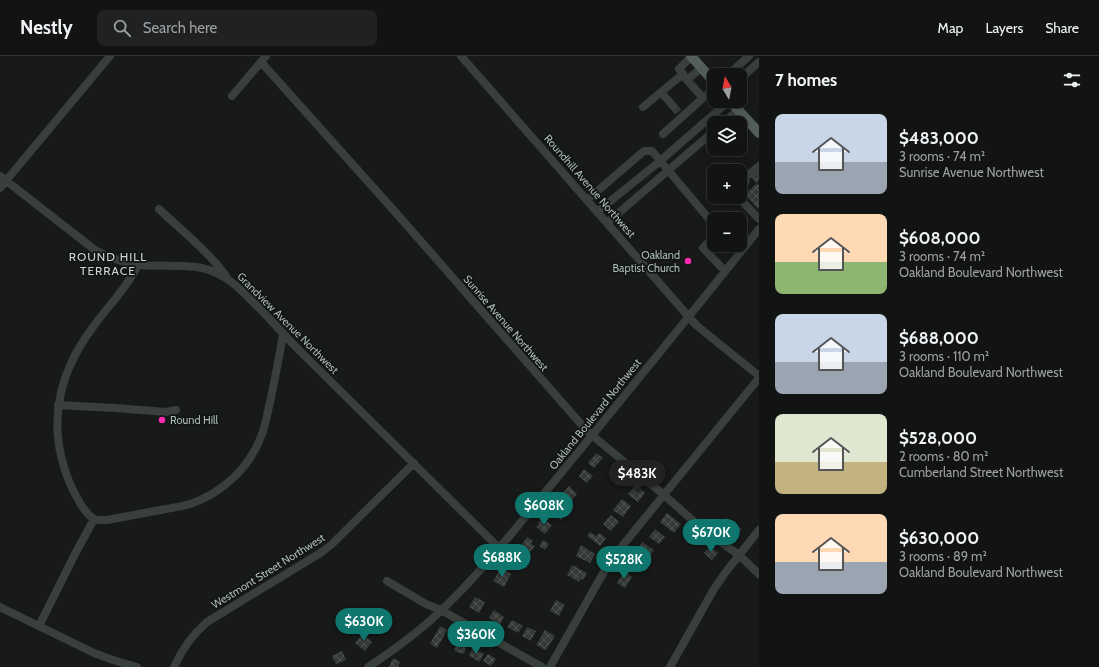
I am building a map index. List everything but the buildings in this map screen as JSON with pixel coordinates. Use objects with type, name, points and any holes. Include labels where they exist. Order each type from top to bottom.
[{"type":"main road","points":[[691,56],[707,74]]},
{"type":"main road","points":[[738,110],[759,134]]},
{"type":"street","points":[[0,188],[3,178],[110,56]]},
{"type":"street","name":"Roundhill Avenue Northwest","points":[[461,56],[696,325],[759,377]]},
{"type":"street","points":[[691,56],[679,69],[703,98]]},
{"type":"street","points":[[738,68],[749,56]]},
{"type":"street","points":[[232,96],[264,59]]},
{"type":"street","name":"Sunrise Avenue Northwest","points":[[264,59],[592,436],[707,532],[739,555],[759,574]]},
{"type":"street","points":[[747,73],[759,62]]},
{"type":"street","points":[[643,107],[661,92],[701,68]]},
{"type":"street","points":[[661,92],[678,112]]},
{"type":"street","points":[[663,134],[678,112],[707,95]]},
{"type":"street","points":[[597,212],[722,108]]},
{"type":"street","points":[[731,116],[738,110]]},
{"type":"street","points":[[607,223],[707,137]]},
{"type":"street","points":[[587,200],[644,150],[652,151],[707,217]]},
{"type":"street","points":[[747,176],[757,171]]},
{"type":"street","name":"Grandview Avenue Northwest","points":[[3,178],[96,250],[106,256],[119,261],[138,265],[195,266],[215,272],[229,280],[242,291],[301,352],[499,548]]},
{"type":"street","points":[[746,204],[758,215]]},
{"type":"street","points":[[159,209],[210,256],[229,280]]},
{"type":"street","name":"Oakland Boulevard Northwest","points":[[368,667],[414,634],[441,610],[482,568],[592,436],[759,229]]},
{"type":"street","points":[[707,244],[703,248],[725,272]]},
{"type":"street","points":[[138,265],[127,284],[93,327],[72,358],[62,386],[58,405],[58,440],[66,475],[82,505],[94,519],[107,520],[190,504],[213,493],[227,484],[249,460],[262,434],[275,379],[283,333]]},
{"type":"street","points":[[550,667],[610,561],[759,377]]},
{"type":"street","points":[[58,405],[166,412],[176,410]]},
{"type":"street","name":"Westmont Street Northwest","points":[[174,667],[187,642],[207,622],[332,544],[414,463]]},
{"type":"street","points":[[39,626],[94,519]]},
{"type":"street","points":[[670,667],[714,589],[759,530]]},
{"type":"street","points":[[387,581],[542,667]]},
{"type":"street","points":[[0,606],[94,653],[137,667]]},
{"type":"tunnel","points":[[673,106],[679,113]]},
{"type":"place","name":"Oakland Baptist Church","points":[[688,261]]},
{"type":"place","name":"Round Hill","points":[[162,420]]},
{"type":"district","name":"ROUND HILL TERRACE","points":[[108,264]]}]
